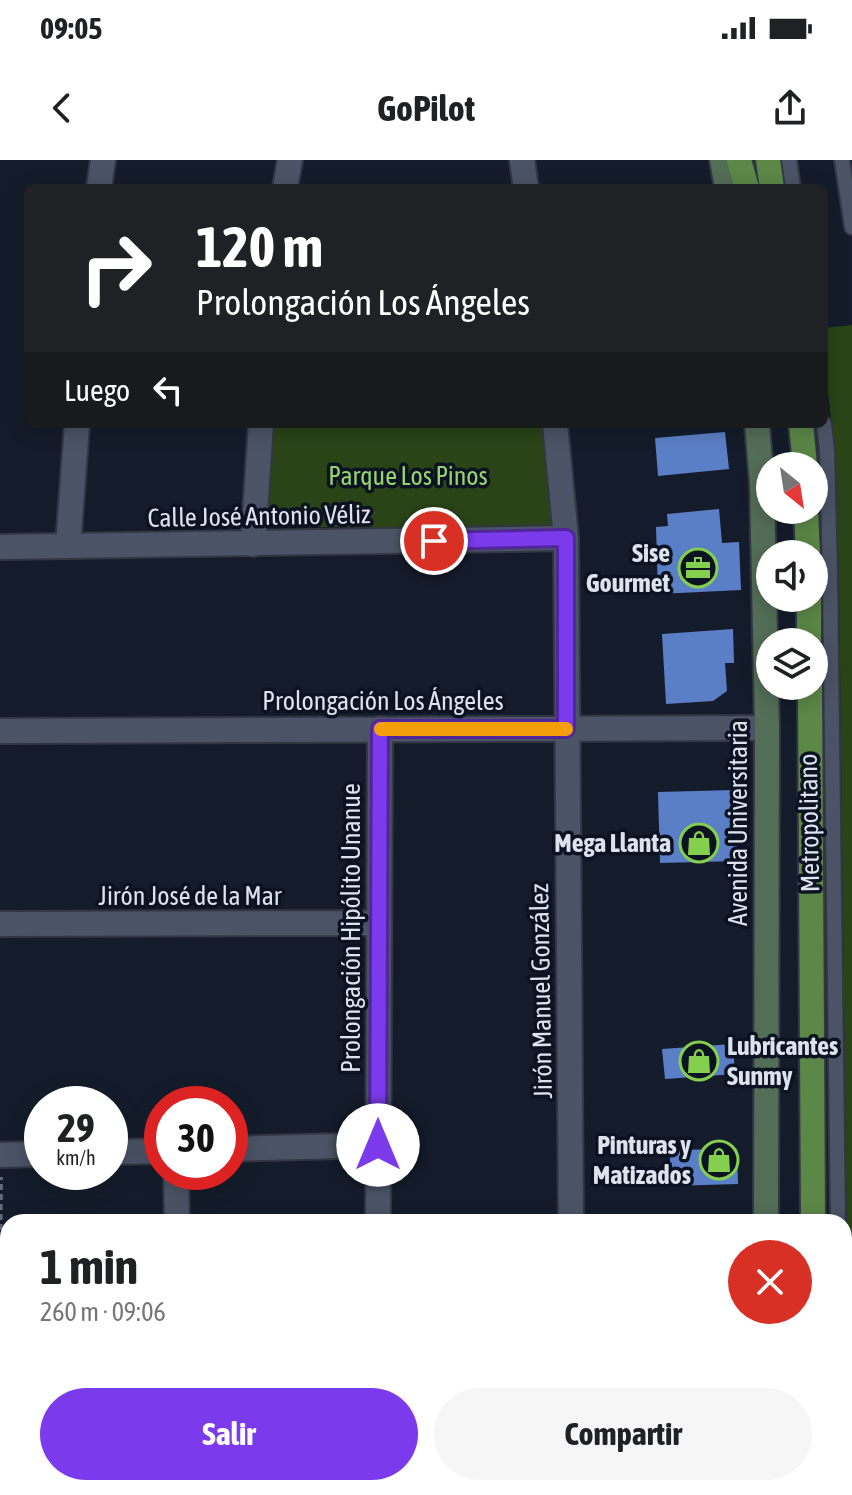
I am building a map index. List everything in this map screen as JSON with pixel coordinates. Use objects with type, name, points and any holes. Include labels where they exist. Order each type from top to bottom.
[{"type":"main road","points":[[739,160],[746,184]]},
{"type":"main road","points":[[768,160],[771,184]]},
{"type":"main road","points":[[801,428],[804,452]]},
{"type":"main road","points":[[810,700],[813,1214]]},
{"type":"street","points":[[100,184],[103,160]]},
{"type":"street","points":[[286,184],[290,160]]},
{"type":"street","points":[[522,160],[525,184]]},
{"type":"street","points":[[722,160],[726,184]]},
{"type":"street","points":[[68,546],[77,428]]},
{"type":"street","points":[[253,544],[261,428]]},
{"type":"street","name":"Jirón Manuel González","points":[[555,428],[566,538],[571,1214]]},
{"type":"street","name":"Avenida Universitaria","points":[[757,428],[762,484],[767,728],[766,1214]]},
{"type":"street","name":"Calle José Antonio Véliz","points":[[0,547],[566,538]]},
{"type":"street","name":"Prolongación Los Ángeles","points":[[0,731],[767,728]]},
{"type":"street","name":"Prolongación Hipólito Unanue","points":[[378,1214],[380,729]]},
{"type":"street","name":"Jirón José de la Mar","points":[[0,924],[379,923]]},
{"type":"street","points":[[248,1149],[378,1145]]},
{"type":"street","points":[[1,1155],[24,1154]]},
{"type":"street","points":[[176,1190],[177,1214]]},
{"type":"lane","points":[[789,160],[792,184]]},
{"type":"lane","points":[[842,160],[852,227]]},
{"type":"lane","name":"Metropolitano","points":[[824,428],[830,595],[838,1214]]},
{"type":"path","points":[[0,1214],[1,1155]]},
{"type":"green space","points":[[852,325],[852,1214],[847,1214],[839,585],[835,455],[828,391],[828,328]]},
{"type":"green space","name":"Parque Los Pinos","points":[[273,428],[542,428],[552,528],[265,527]]},
{"type":"building","points":[[725,432],[729,469],[658,476],[655,438]]},
{"type":"building","name":"Sise Gourmet","points":[[719,509],[722,543],[739,542],[741,590],[658,594],[656,527],[668,526],[667,514]]},
{"type":"building","points":[[733,629],[734,663],[725,663],[727,691],[713,701],[666,704],[662,634]]},
{"type":"building","points":[[735,790],[738,861],[660,863],[658,792]]},
{"type":"building","name":"Lubricantes Sunmy","points":[[733,1044],[735,1074],[665,1079],[662,1049]]},
{"type":"building","points":[[737,1149],[738,1184],[670,1186],[670,1150]]},
{"type":"slow traffic","points":[[381,729],[566,729]]},
{"type":"place","name":"Sise Gourmet","points":[[698,568]]},
{"type":"place","name":"Mega Llanta","points":[[699,843]]},
{"type":"place","name":"Lubricantes Sunmy","points":[[699,1061]]},
{"type":"place","name":"Pinturas y Matizados","points":[[719,1160]]},
{"type":"route","points":[[378,1145],[380,729],[566,729],[566,538],[434,541]]}]
